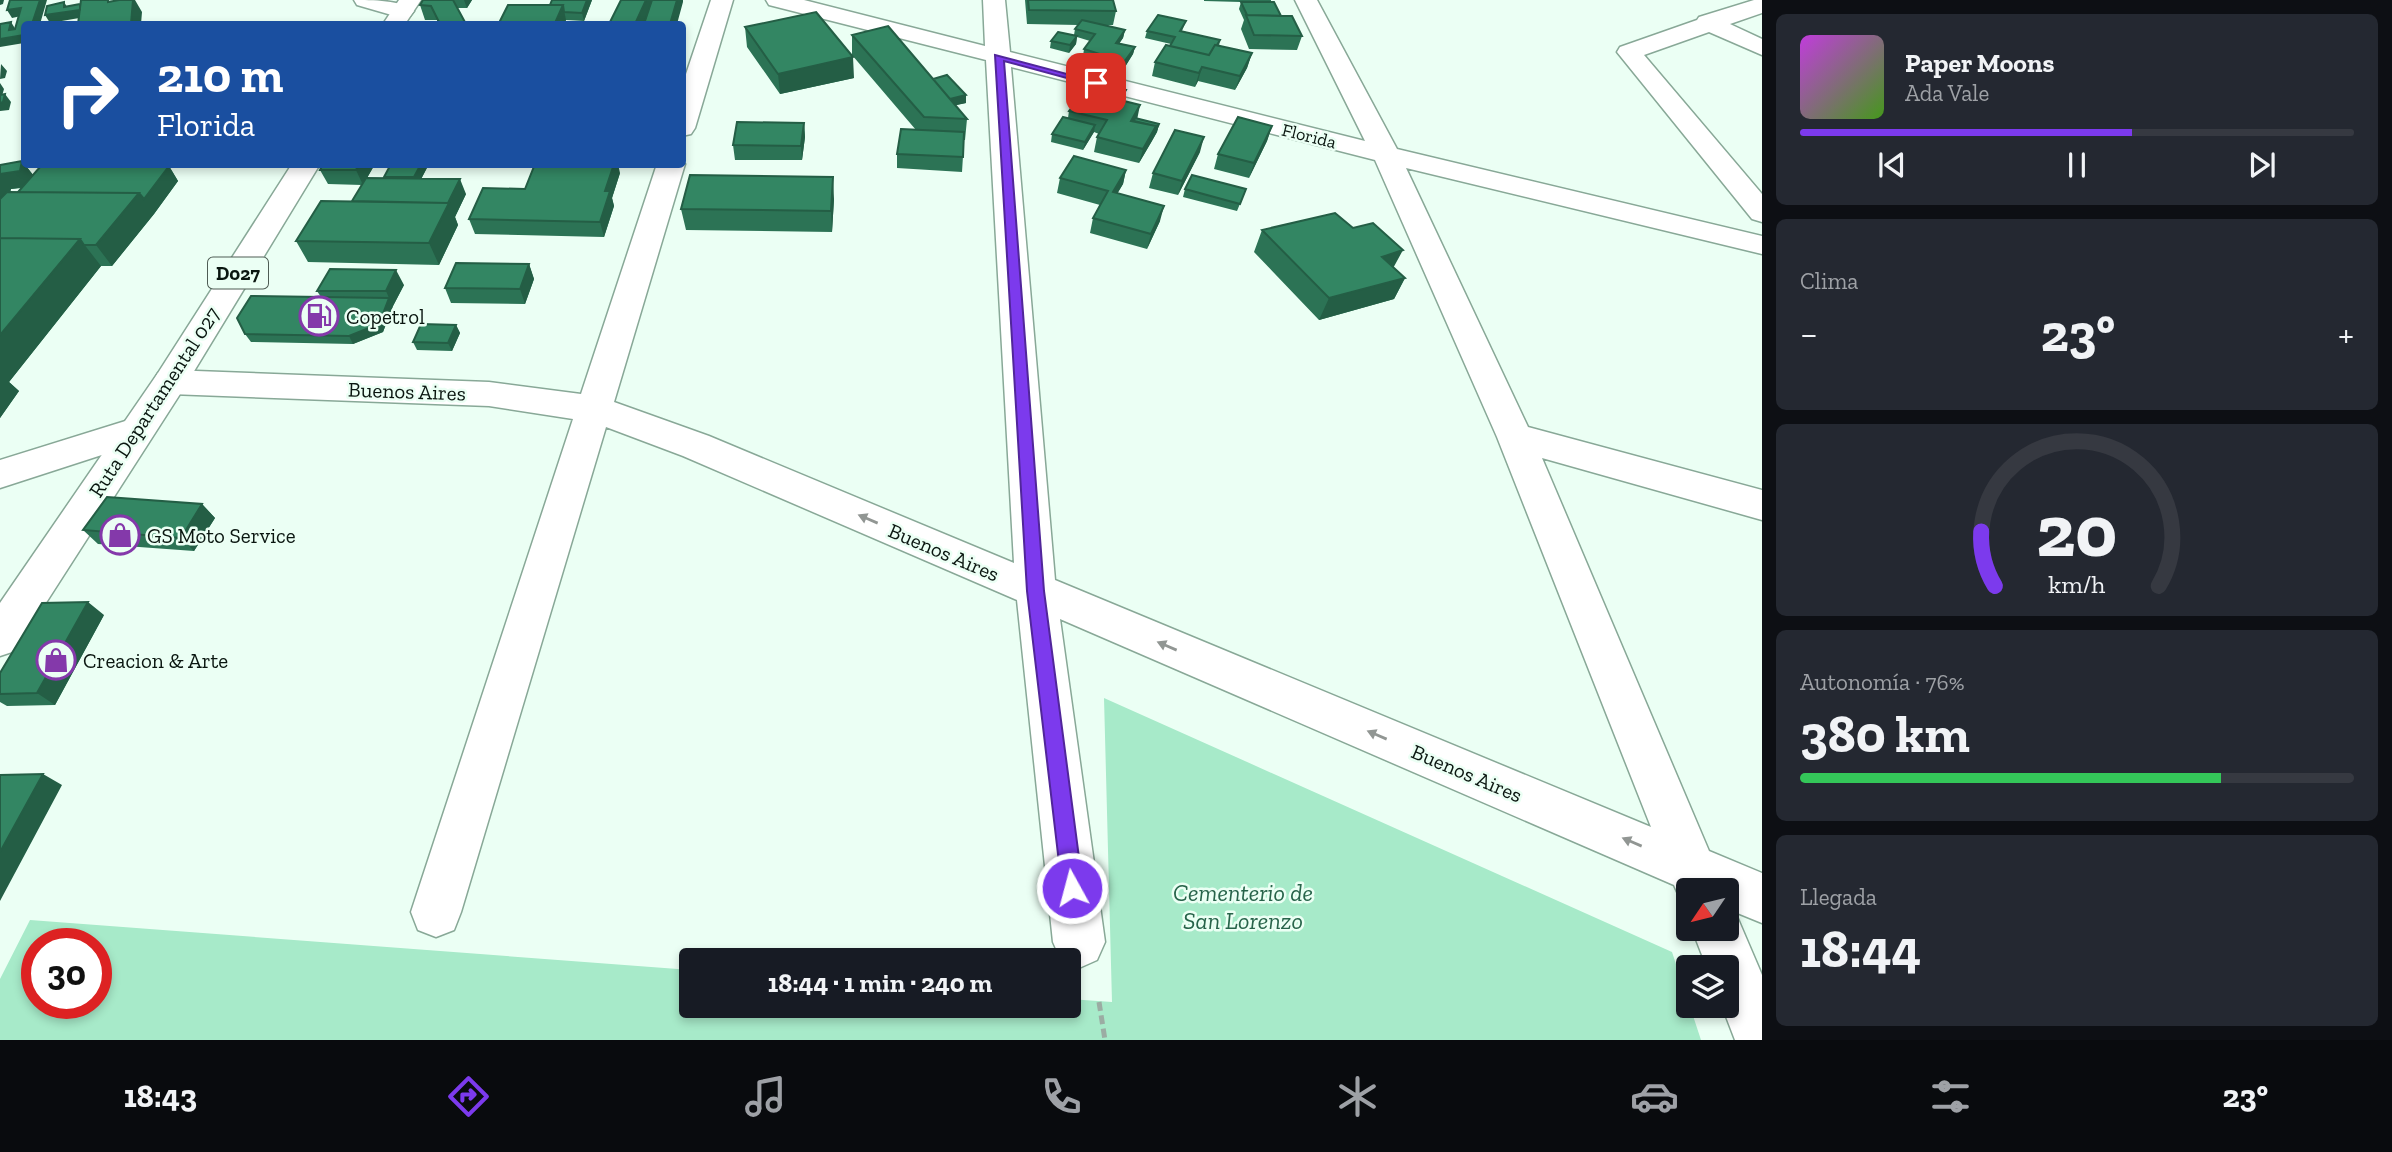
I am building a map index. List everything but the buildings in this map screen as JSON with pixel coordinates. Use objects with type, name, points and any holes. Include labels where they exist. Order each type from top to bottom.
[{"type":"street","points":[[365,0],[402,12]]},
{"type":"street","points":[[686,115],[722,0]]},
{"type":"street","name":"Florida","points":[[777,0],[1386,155],[1762,245]]},
{"type":"street","points":[[994,0],[1035,591],[1079,942]]},
{"type":"street","points":[[1306,0],[1386,155],[1515,437],[1697,878]]},
{"type":"street","points":[[1762,5],[1629,51],[1762,212]]},
{"type":"street","points":[[1707,22],[1762,48]]},
{"type":"street","name":"Ruta Departamental 027","points":[[0,638],[170,382],[304,168]]},
{"type":"street","points":[[436,912],[670,168]]},
{"type":"street","name":"Buenos Aires","points":[[170,382],[489,394],[595,409],[696,446],[1695,878]]},
{"type":"street","points":[[0,474],[135,431]]},
{"type":"street","points":[[1515,437],[1762,505]]},
{"type":"street","name":"Buenos Aires","points":[[1740,892],[1762,898]]},
{"type":"street","points":[[1722,942],[1762,1040]]},
{"type":"path","points":[[1099,1002],[1105,1040]]},
{"type":"green space","name":"Cementerio de San Lorenzo","points":[[1104,698],[1672,952],[1676,964],[1676,1018],[1694,1018],[1701,1040],[0,1040],[0,979],[21,938],[21,1019],[112,1019],[112,928],[26,928],[30,920],[679,969],[679,1018],[1081,1018],[1081,1000],[1112,1002]]},
{"type":"place","name":"Copetrol","points":[[319,316]]},
{"type":"place","name":"GS Moto Service","points":[[120,535]]},
{"type":"place","name":"Creacion & Arte","points":[[56,660]]},
{"type":"route","points":[[1072,888],[1035,591],[998,57],[1096,83]]}]
